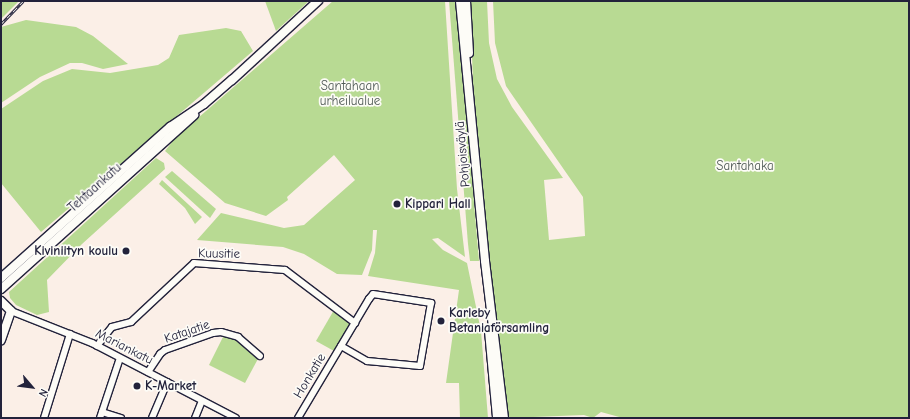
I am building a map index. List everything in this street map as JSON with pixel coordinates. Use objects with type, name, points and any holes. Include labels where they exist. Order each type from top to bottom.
[{"type":"main road","name":"Tehtaankatu","points":[[1,278],[170,127],[204,104],[318,1]]},
{"type":"main road","name":"Pohjoisväylä","points":[[460,1],[488,292],[497,418]]},
{"type":"main road","name":"Pohjoisväylä","points":[[466,1],[469,86]]},
{"type":"main road","name":"Tehtaankatu","points":[[1,289],[198,112],[204,104]]},
{"type":"main road","name":"Pohjoisväylä","points":[[488,292],[504,418]]},
{"type":"main road","name":"Mariankatu","points":[[1,301],[11,311]]},
{"type":"main road","points":[[1,340],[11,311]]},
{"type":"street","name":"Kuusitie","points":[[97,346],[112,327],[131,322],[194,262],[284,270],[355,323]]},
{"type":"street","name":"Honkatie","points":[[298,418],[341,346],[355,323],[374,294],[430,302],[420,366],[367,361],[341,346]]},
{"type":"street","name":"Mariankatu","points":[[11,311],[97,346],[236,418]]},
{"type":"street","name":"Katajatie","points":[[148,372],[160,354],[165,350],[213,333],[220,332],[238,337],[260,356]]},
{"type":"street","points":[[44,418],[70,334]]},
{"type":"street","points":[[120,358],[101,415],[121,418]]},
{"type":"street","points":[[152,418],[168,382]]},
{"type":"street","points":[[195,418],[202,401]]},
{"type":"green space","points":[[1,1],[19,1],[1,19]]},
{"type":"green space","points":[[265,1],[309,1],[276,31]]},
{"type":"green space","name":"Santahaan urheilualue","points":[[333,1],[445,1],[457,189],[465,257],[438,238],[432,239],[443,250],[467,263],[481,331],[488,418],[460,418],[459,383],[446,383],[459,290],[368,276],[375,253],[377,230],[373,230],[372,250],[362,275],[337,274],[304,254],[283,247],[197,240],[221,213],[284,228],[304,225],[355,180],[334,155],[287,197],[288,200],[266,216],[225,203],[165,151],[176,137]]},
{"type":"green space","points":[[449,1],[457,1],[479,261],[470,261],[468,244]]},
{"type":"green space","name":"Santahaka","points":[[470,1],[487,1],[489,43],[497,79],[512,107],[563,178],[544,180],[549,240],[585,236],[583,197],[506,86],[495,43],[493,1],[909,1],[909,418],[623,418],[601,412],[593,418],[584,415],[507,418],[487,258],[473,82]]},
{"type":"green space","points":[[26,20],[76,27],[93,36],[128,64],[103,69],[82,63],[70,63],[40,77],[1,103],[1,27]]},
{"type":"green space","points":[[226,28],[241,31],[253,51],[41,232],[1,183],[1,109],[43,81],[72,69],[110,73],[158,65],[169,58],[179,35]]},
{"type":"green space","points":[[156,158],[164,163],[165,169],[82,244],[47,280],[49,312],[37,315],[16,305],[10,298],[9,292]]},
{"type":"green space","points":[[172,171],[216,209],[210,218],[165,177]]},
{"type":"green space","points":[[162,180],[202,217],[195,224],[185,208],[159,184]]},
{"type":"green space","points":[[334,310],[351,323],[334,351],[316,341]]},
{"type":"green space","points":[[224,335],[237,339],[259,357],[245,383],[209,365]]},
{"type":"railway","points":[[1,24],[23,1]]},
{"type":"place","name":"Kippari Hall","points":[[397,204]]},
{"type":"place","name":"Kiviniityn koulu","points":[[126,251]]},
{"type":"place","name":"Karleby Betaniaförsamling","points":[[441,321]]},
{"type":"place","name":"K-Market","points":[[137,386]]}]
